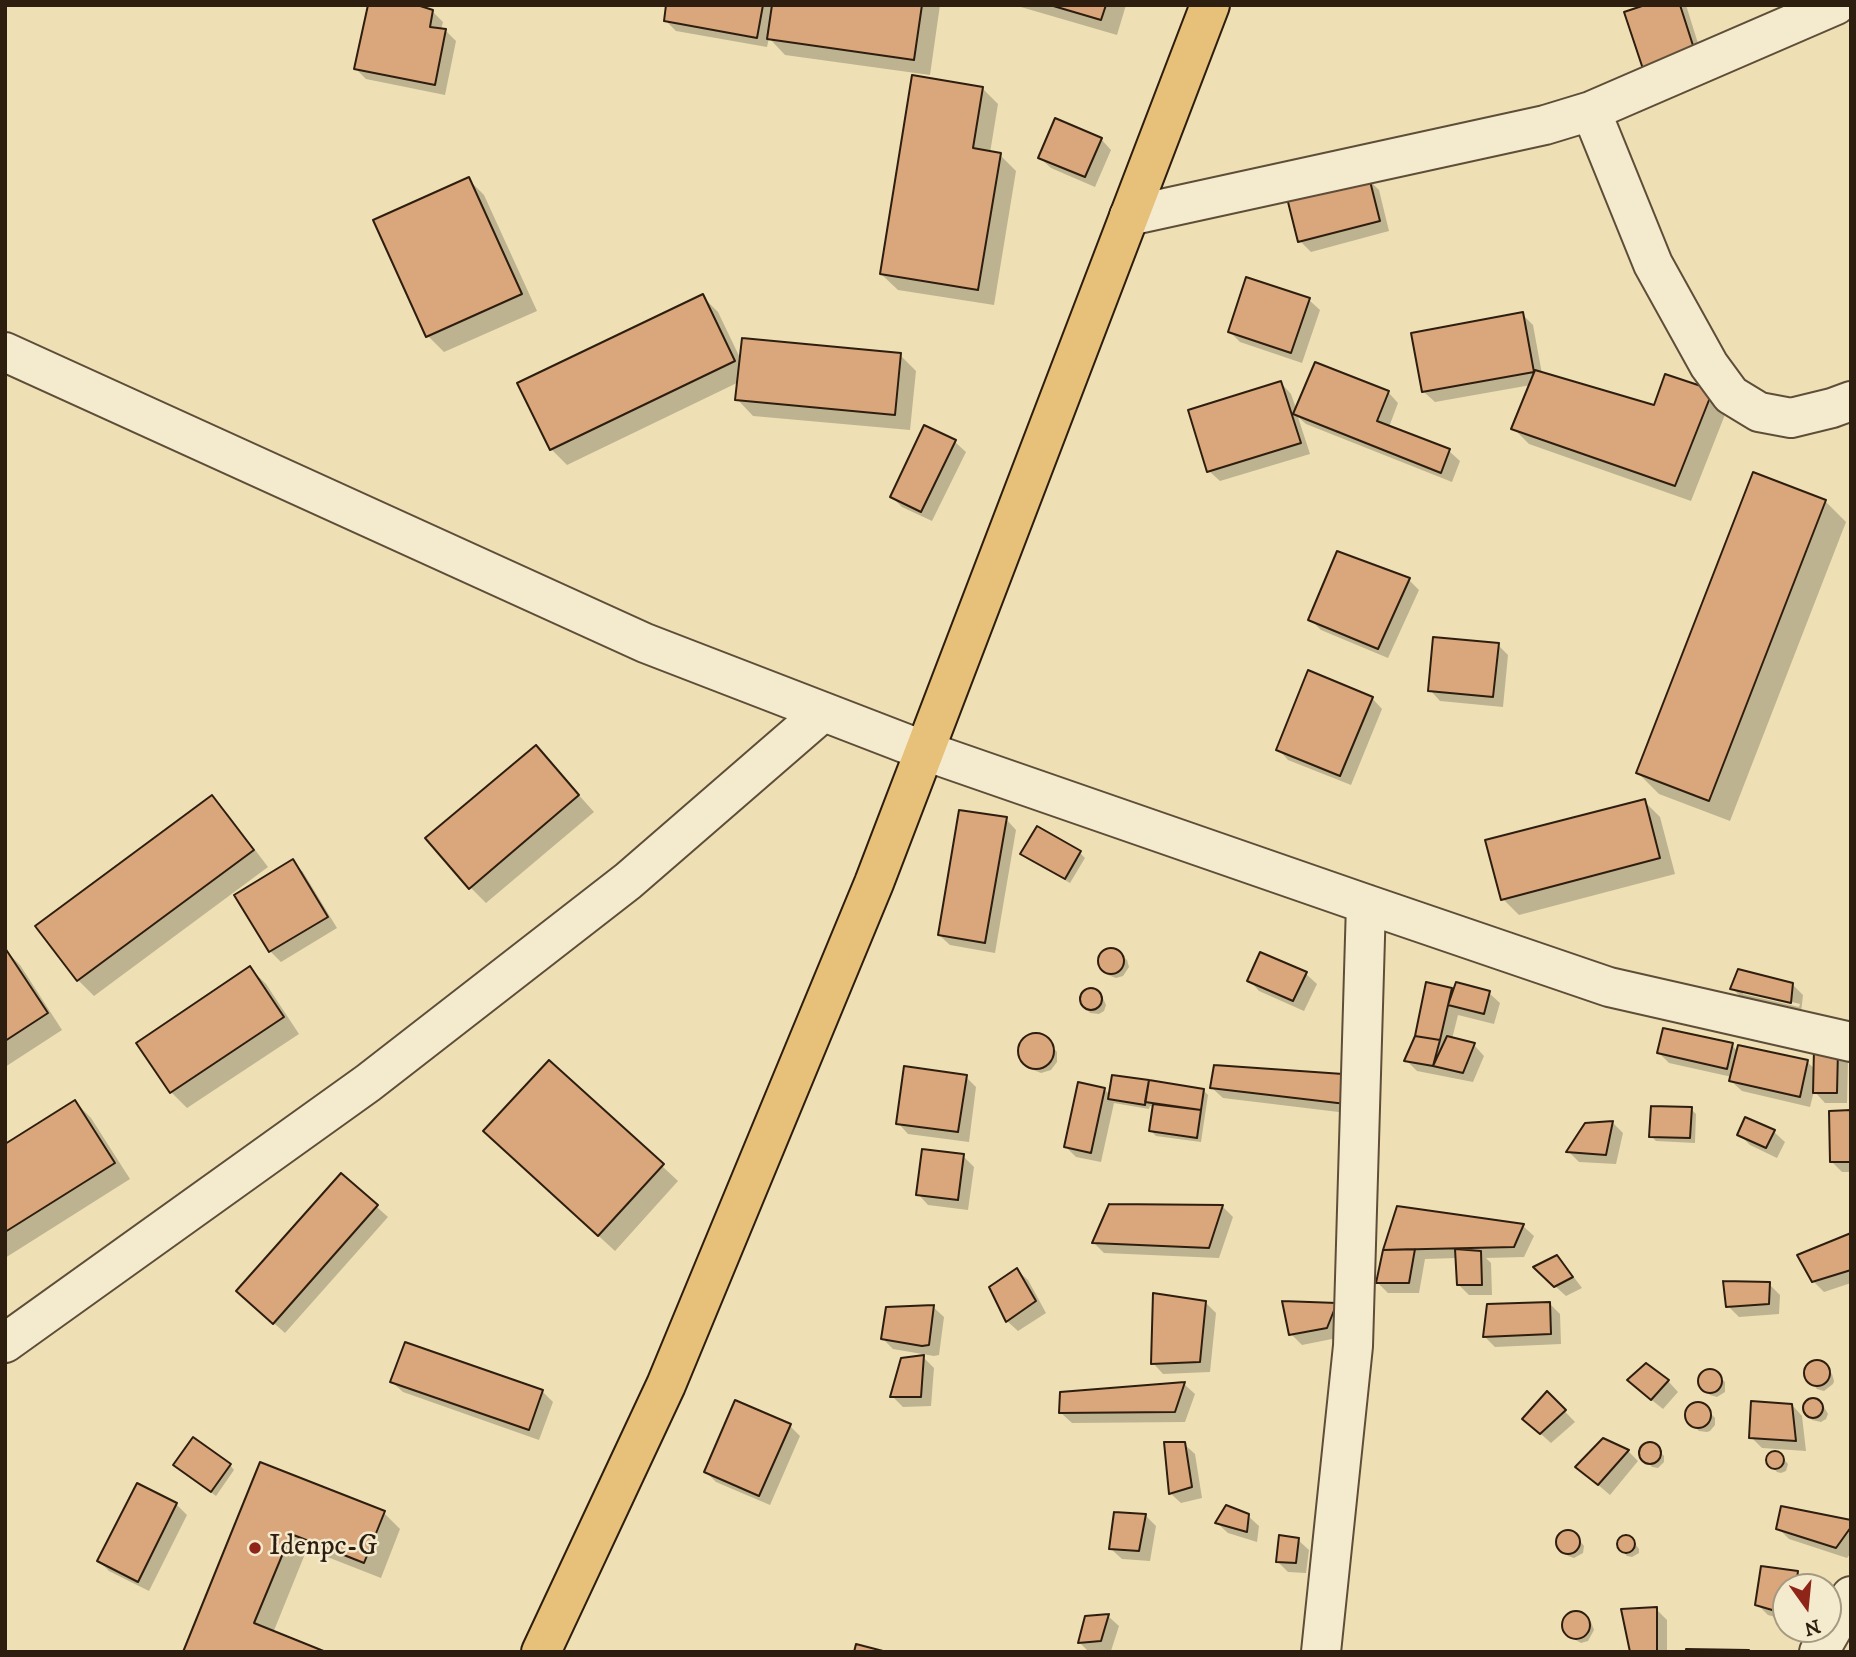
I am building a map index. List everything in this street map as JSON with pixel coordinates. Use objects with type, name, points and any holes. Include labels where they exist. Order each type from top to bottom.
[{"type":"highway","points":[[541,1652],[666,1385],[869,896],[1210,5]]},
{"type":"street","points":[[1129,216],[1545,125],[1591,111],[1836,5]]},
{"type":"street","points":[[1591,111],[1653,264],[1709,365],[1731,395],[1759,412],[1791,418],[1851,401]]},
{"type":"street","points":[[5,352],[645,643],[925,751],[1609,987],[1851,1042]]},
{"type":"street","points":[[5,1343],[368,1083],[628,881],[823,712]]},
{"type":"street","points":[[1321,1652],[1353,1346],[1366,904]]},
{"type":"street","points":[[1819,1652],[1851,1596]]},
{"type":"building","points":[[368,5],[417,5],[433,10],[430,27],[446,29],[435,85],[354,69]]},
{"type":"building","points":[[666,5],[763,5],[757,38],[664,21]]},
{"type":"building","points":[[772,5],[922,5],[914,60],[767,39]]},
{"type":"building","points":[[1050,5],[1106,5],[1101,20]]},
{"type":"building","points":[[1645,5],[1680,5],[1698,61],[1646,78],[1624,12]]},
{"type":"building","points":[[912,75],[983,87],[973,148],[1001,153],[978,290],[880,274]]},
{"type":"building","points":[[1055,118],[1102,138],[1085,177],[1038,158]]},
{"type":"building","points":[[469,177],[522,294],[426,337],[373,220]]},
{"type":"building","points":[[1369,177],[1380,221],[1298,242],[1287,198]]},
{"type":"building","points":[[1246,277],[1310,298],[1291,353],[1228,332]]},
{"type":"building","points":[[703,294],[735,361],[550,450],[517,383]]},
{"type":"building","points":[[1523,312],[1534,372],[1422,392],[1411,333]]},
{"type":"building","points":[[742,338],[901,353],[895,415],[735,400]]},
{"type":"building","points":[[1315,362],[1389,391],[1377,421],[1450,449],[1441,473],[1293,414]]},
{"type":"building","points":[[1535,370],[1654,405],[1665,374],[1713,390],[1675,486],[1511,429]]},
{"type":"building","points":[[1281,381],[1301,443],[1207,472],[1188,410]]},
{"type":"building","points":[[924,425],[956,440],[921,512],[890,497]]},
{"type":"building","points":[[1753,472],[1826,500],[1709,801],[1636,773]]},
{"type":"building","points":[[1337,551],[1410,578],[1378,649],[1308,620]]},
{"type":"building","points":[[1433,637],[1499,643],[1493,697],[1428,691]]},
{"type":"building","points":[[1308,670],[1373,697],[1340,776],[1276,750]]},
{"type":"building","points":[[536,745],[579,795],[469,889],[425,838]]},
{"type":"building","points":[[212,795],[254,850],[77,981],[35,926]]},
{"type":"building","points":[[1645,799],[1660,858],[1501,900],[1485,840]]},
{"type":"building","points":[[959,810],[1007,817],[985,943],[938,935]]},
{"type":"building","points":[[1037,826],[1081,851],[1065,879],[1020,854]]},
{"type":"building","points":[[293,859],[328,917],[269,952],[234,895]]},
{"type":"building","points":[[5,948],[48,1013],[5,1041]]},
{"type":"building","points":[[1111,948],[1120,952],[1124,961],[1120,970],[1111,974],[1102,970],[1098,961],[1102,952]]},
{"type":"building","points":[[1260,952],[1307,972],[1293,1001],[1247,981]]},
{"type":"building","points":[[250,966],[284,1017],[170,1093],[136,1043]]},
{"type":"building","points":[[1738,969],[1793,983],[1791,1003],[1730,989]]},
{"type":"building","points":[[1426,982],[1452,988],[1440,1040],[1415,1036]]},
{"type":"building","points":[[1456,982],[1490,991],[1484,1014],[1448,1005]]},
{"type":"building","points":[[1091,988],[1099,991],[1102,999],[1099,1007],[1091,1010],[1083,1007],[1080,999],[1083,991]]},
{"type":"building","points":[[1663,1028],[1733,1043],[1727,1069],[1657,1053]]},
{"type":"building","points":[[1036,1033],[1049,1038],[1054,1051],[1049,1064],[1036,1069],[1023,1064],[1018,1051],[1023,1038]]},
{"type":"building","points":[[1415,1036],[1440,1040],[1433,1066],[1404,1061]]},
{"type":"building","points":[[1447,1036],[1475,1043],[1463,1073],[1433,1066]]},
{"type":"building","points":[[1738,1045],[1808,1060],[1800,1097],[1729,1081]]},
{"type":"building","points":[[1814,1049],[1838,1050],[1837,1093],[1813,1093]]},
{"type":"building","points":[[549,1060],[664,1164],[598,1236],[483,1131]]},
{"type":"building","points":[[1214,1065],[1343,1074],[1346,1104],[1210,1088]]},
{"type":"building","points":[[904,1066],[967,1075],[958,1132],[896,1124]]},
{"type":"building","points":[[1112,1075],[1149,1080],[1145,1105],[1108,1099]]},
{"type":"building","points":[[1149,1080],[1204,1089],[1201,1110],[1145,1102]]},
{"type":"building","points":[[1078,1082],[1105,1088],[1091,1153],[1064,1147]]},
{"type":"building","points":[[75,1100],[115,1163],[5,1232],[5,1144]]},
{"type":"building","points":[[1153,1104],[1201,1110],[1197,1138],[1149,1131]]},
{"type":"building","points":[[1651,1106],[1692,1107],[1690,1138],[1649,1137]]},
{"type":"building","points":[[1851,1110],[1851,1162],[1830,1162],[1829,1111]]},
{"type":"building","points":[[1745,1117],[1775,1130],[1766,1148],[1737,1135]]},
{"type":"building","points":[[1613,1121],[1606,1155],[1566,1152],[1585,1123]]},
{"type":"building","points":[[922,1149],[964,1154],[958,1200],[916,1195]]},
{"type":"building","points":[[341,1173],[378,1205],[273,1324],[236,1291]]},
{"type":"building","points":[[1109,1204],[1223,1205],[1209,1248],[1092,1243]]},
{"type":"building","points":[[1397,1206],[1524,1224],[1514,1247],[1383,1250]]},
{"type":"building","points":[[1851,1233],[1851,1270],[1812,1282],[1797,1255]]},
{"type":"building","points":[[1415,1249],[1409,1283],[1376,1283],[1383,1250]]},
{"type":"building","points":[[1455,1249],[1481,1251],[1482,1285],[1457,1285]]},
{"type":"building","points":[[1557,1255],[1573,1277],[1554,1287],[1533,1267]]},
{"type":"building","points":[[1017,1268],[1036,1301],[1006,1322],[989,1287]]},
{"type":"building","points":[[1723,1281],[1770,1282],[1769,1304],[1726,1307]]},
{"type":"building","points":[[1153,1293],[1206,1301],[1200,1362],[1151,1364]]},
{"type":"building","points":[[1282,1301],[1337,1303],[1327,1328],[1289,1335]]},
{"type":"building","points":[[1550,1302],[1551,1334],[1483,1337],[1487,1304]]},
{"type":"building","points":[[934,1305],[929,1345],[881,1339],[886,1307]]},
{"type":"building","points":[[405,1342],[543,1390],[529,1430],[390,1382]]},
{"type":"building","points":[[924,1355],[921,1397],[890,1397],[901,1358]]},
{"type":"building","points":[[1817,1360],[1826,1364],[1830,1373],[1826,1382],[1817,1386],[1808,1382],[1804,1373],[1808,1364]]},
{"type":"building","points":[[1646,1363],[1669,1380],[1651,1400],[1627,1380]]},
{"type":"building","points":[[1710,1369],[1721,1376],[1722,1381],[1715,1392],[1710,1393],[1699,1386],[1698,1381],[1705,1370]]},
{"type":"building","points":[[1185,1382],[1175,1412],[1059,1413],[1060,1392]]},
{"type":"building","points":[[1547,1391],[1566,1410],[1540,1434],[1522,1419]]},
{"type":"building","points":[[1809,1398],[1817,1398],[1823,1408],[1817,1418],[1809,1418],[1803,1412],[1803,1404]]},
{"type":"building","points":[[735,1400],[791,1424],[759,1496],[704,1472]]},
{"type":"building","points":[[1751,1401],[1792,1404],[1796,1441],[1749,1438]]},
{"type":"building","points":[[1698,1402],[1707,1406],[1711,1415],[1707,1424],[1698,1428],[1689,1424],[1685,1415],[1689,1406]]},
{"type":"building","points":[[193,1437],[231,1464],[211,1492],[173,1465]]},
{"type":"building","points":[[1603,1438],[1629,1450],[1598,1485],[1575,1467]]},
{"type":"building","points":[[1164,1442],[1185,1442],[1192,1487],[1169,1494]]},
{"type":"building","points":[[1650,1442],[1660,1449],[1661,1453],[1654,1463],[1650,1464],[1640,1457],[1639,1453],[1646,1443]]},
{"type":"building","points":[[1775,1451],[1783,1456],[1784,1460],[1779,1468],[1775,1469],[1767,1464],[1766,1460],[1771,1452]]},
{"type":"building","name":"Idenpc-G","points":[[260,1462],[385,1511],[364,1563],[291,1534],[254,1623],[326,1652],[183,1652]]},
{"type":"building","points":[[137,1483],[177,1503],[138,1582],[97,1561]]},
{"type":"building","points":[[1226,1505],[1249,1514],[1247,1532],[1215,1523]]},
{"type":"building","points":[[1781,1506],[1851,1520],[1851,1527],[1836,1548],[1776,1529]]},
{"type":"building","points":[[1114,1512],[1146,1514],[1139,1551],[1109,1549]]},
{"type":"building","points":[[1568,1530],[1577,1533],[1580,1542],[1577,1551],[1568,1554],[1559,1551],[1556,1542],[1559,1533]]},
{"type":"building","points":[[1279,1535],[1299,1538],[1296,1563],[1276,1562]]},
{"type":"building","points":[[1622,1535],[1630,1535],[1635,1544],[1633,1551],[1622,1553],[1617,1548],[1617,1540]]},
{"type":"building","points":[[1761,1566],[1798,1571],[1772,1573],[1772,1610],[1755,1605]]},
{"type":"building","points":[[1657,1607],[1657,1652],[1630,1652],[1621,1609]]},
{"type":"building","points":[[1576,1611],[1586,1615],[1590,1625],[1586,1635],[1576,1639],[1566,1635],[1562,1625],[1566,1615]]},
{"type":"building","points":[[1109,1614],[1101,1641],[1078,1643],[1085,1616]]},
{"type":"building","points":[[856,1644],[883,1651],[883,1652],[854,1652]]},
{"type":"building","points":[[1686,1649],[1749,1650],[1686,1652]]},
{"type":"place","name":"Idenpc-G","points":[[255,1548]]}]
